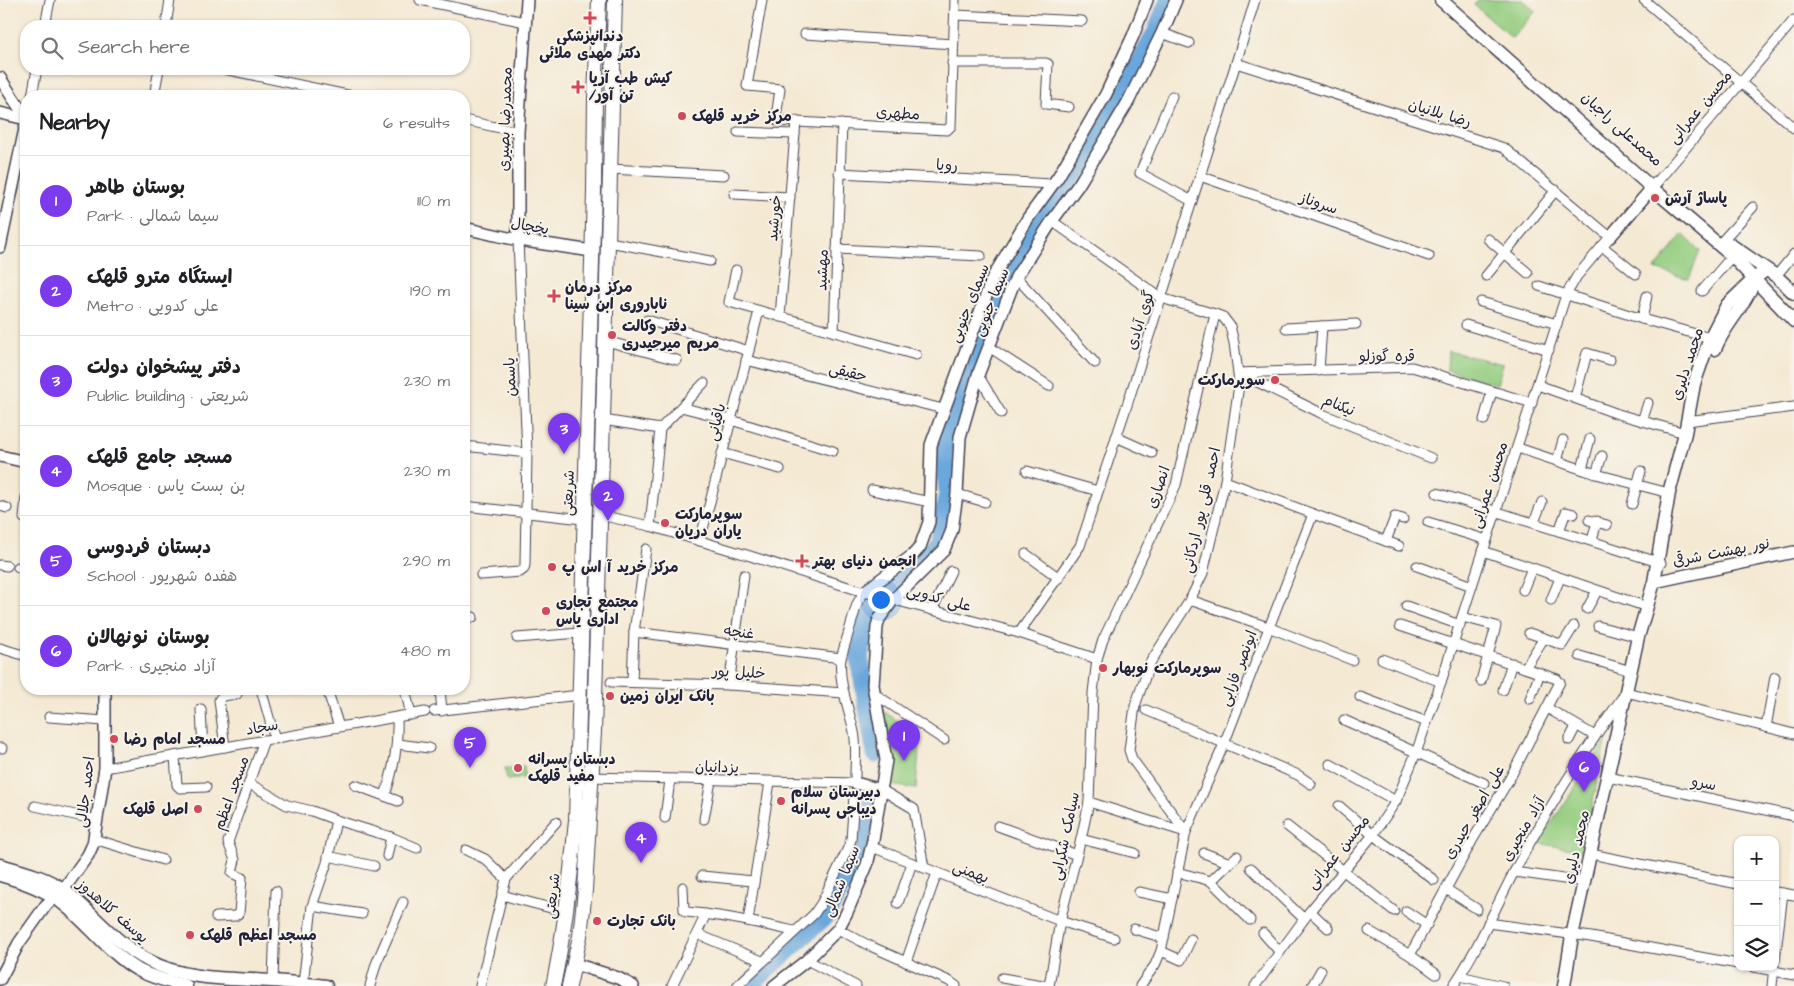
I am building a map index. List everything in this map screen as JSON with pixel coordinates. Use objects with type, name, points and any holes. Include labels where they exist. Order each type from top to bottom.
[{"type":"main road","name":"شریعتی","points":[[569,986],[575,964],[585,890],[580,633],[594,192],[594,98],[599,0]]},
{"type":"main road","name":"شریعتی","points":[[553,982],[566,912],[576,820],[595,698],[615,0]]},
{"type":"main road","name":"محمدعلی راجیان","points":[[1441,0],[1654,185],[1723,240],[1771,273],[1794,292]]},
{"type":"main road","name":"محمدعلی راجیان","points":[[1451,0],[1732,256],[1794,321]]},
{"type":"main road","points":[[592,251],[608,246]]},
{"type":"main road","points":[[1755,278],[1771,273]]},
{"type":"main road","name":"محمد دلیری","points":[[1629,693],[1631,671],[1638,637],[1657,581],[1661,563],[1694,384],[1710,338],[1727,305],[1755,278]]},
{"type":"main road","name":"محمد دلیری","points":[[1661,563],[1669,492],[1688,424],[1719,338],[1750,292],[1755,278]]},
{"type":"main road","name":"محمد دلیری","points":[[1564,986],[1629,693],[1656,598],[1657,581]]},
{"type":"main road","name":"محمد دلیری","points":[[1571,986],[1576,936],[1585,882],[1594,855]]},
{"type":"main road","name":"یوسف کلاهدوز","points":[[0,865],[41,878],[129,949],[151,962],[188,975],[207,978],[326,986]]},
{"type":"main road","name":"یوسف کلاهدوز","points":[[0,875],[59,894],[122,958],[138,970],[186,986]]},
{"type":"street","points":[[46,20],[50,0]]},
{"type":"street","points":[[167,20],[170,0]]},
{"type":"street","points":[[420,0],[525,22]]},
{"type":"street","name":"محمدرضا بصیری","points":[[518,240],[518,132],[527,0]]},
{"type":"street","name":"مطهری","points":[[762,0],[748,86],[777,88],[780,90],[776,118],[778,121],[947,130],[951,126],[955,0]]},
{"type":"street","name":"سیمای جنوبی","points":[[864,592],[913,555],[920,547],[929,522],[930,450],[993,277],[1106,94],[1133,36],[1147,0]]},
{"type":"street","name":"سیما جنوبی","points":[[892,600],[944,550],[952,530],[957,494],[960,437],[978,375],[1016,277],[1052,221],[1079,184],[1128,102],[1162,34],[1176,0]]},
{"type":"street","name":"گوی آبادی","points":[[1019,633],[1080,546],[1255,0]]},
{"type":"street","points":[[1644,0],[1794,128]]},
{"type":"street","points":[[955,15],[1082,21]]},
{"type":"street","name":"محسن عمرانی","points":[[1255,986],[1310,911],[1373,835],[1396,801],[1416,753],[1441,682],[1566,295],[1577,276],[1794,20]]},
{"type":"street","points":[[805,34],[953,44]]},
{"type":"street","points":[[1162,34],[1189,43]]},
{"type":"street","points":[[952,63],[1046,62],[1048,64],[1046,104],[1069,107]]},
{"type":"street","name":"رضا بلانیان","points":[[1236,63],[1504,148],[1610,237]]},
{"type":"street","points":[[33,90],[36,75]]},
{"type":"street","points":[[155,90],[158,75]]},
{"type":"street","points":[[252,75],[324,90]]},
{"type":"street","points":[[0,78],[20,109]]},
{"type":"street","points":[[1172,96],[1140,173],[1192,201]]},
{"type":"street","points":[[0,113],[20,117]]},
{"type":"street","points":[[470,121],[518,132]]},
{"type":"street","name":"خورشید","points":[[780,317],[796,121]]},
{"type":"street","name":"مهشید","points":[[834,332],[842,124]]},
{"type":"street","points":[[738,132],[795,134]]},
{"type":"street","points":[[0,247],[2,227],[20,150]]},
{"type":"street","points":[[610,168],[724,175]]},
{"type":"street","name":"رویا","points":[[839,173],[1052,184]]},
{"type":"street","name":"سروناز","points":[[1200,176],[1429,256]]},
{"type":"street","points":[[1486,276],[1556,190]]},
{"type":"street","points":[[734,194],[790,197]]},
{"type":"street","points":[[1723,240],[1753,207]]},
{"type":"street","points":[[1052,221],[1161,298],[1216,314]]},
{"type":"street","name":"یخچال","points":[[470,229],[518,240],[592,251]]},
{"type":"street","points":[[1488,239],[1528,273]]},
{"type":"street","name":"یاسمن","points":[[481,575],[520,572],[524,569],[527,513],[527,453],[518,240]]},
{"type":"street","points":[[608,246],[710,261]]},
{"type":"street","points":[[1602,246],[1636,274]]},
{"type":"street","points":[[837,249],[981,256]]},
{"type":"street","points":[[1771,273],[1794,254]]},
{"type":"street","points":[[1702,291],[1732,256]]},
{"type":"street","points":[[736,270],[729,302],[916,355]]},
{"type":"street","points":[[1016,277],[1095,363]]},
{"type":"street","points":[[1539,286],[1642,319],[1710,338]]},
{"type":"street","points":[[1642,319],[1647,296]]},
{"type":"street","points":[[1481,302],[1557,324]]},
{"type":"street","name":"باقیانی","points":[[700,541],[759,311]]},
{"type":"street","name":"احمد قلی پور اردکانی","points":[[1186,832],[1132,759],[1129,750],[1135,706],[1150,663],[1190,600],[1203,573],[1224,481],[1239,385],[1230,326],[1223,317],[1216,314]]},
{"type":"street","name":"انصاری","points":[[1097,659],[1103,640],[1176,484],[1216,314]]},
{"type":"street","points":[[647,320],[749,351]]},
{"type":"street","points":[[1286,328],[1356,324]]},
{"type":"street","points":[[1466,325],[1549,350]]},
{"type":"street","points":[[1319,371],[1322,326]]},
{"type":"street","points":[[606,341],[676,360]]},
{"type":"street","points":[[989,347],[1049,386]]},
{"type":"street","points":[[1575,398],[1587,353],[1610,360]]},
{"type":"street","name":"حقیقی","points":[[746,360],[943,410]]},
{"type":"street","name":"قره گوزلو","points":[[1238,373],[1412,368],[1532,403]]},
{"type":"street","name":"نیکنام","points":[[1238,373],[1325,415],[1431,458]]},
{"type":"street","points":[[978,375],[1001,413]]},
{"type":"street","points":[[650,526],[660,429],[704,383]]},
{"type":"street","points":[[1538,385],[1642,421],[1688,424],[1794,407]]},
{"type":"street","points":[[1484,420],[1492,391]]},
{"type":"street","points":[[1642,421],[1648,404]]},
{"type":"street","points":[[681,407],[731,420],[833,452]]},
{"type":"street","points":[[603,420],[660,429]]},
{"type":"street","points":[[1116,437],[1152,453]]},
{"type":"street","points":[[1582,469],[1590,439]]},
{"type":"street","points":[[1557,461],[1563,440]]},
{"type":"street","points":[[470,447],[527,453]]},
{"type":"street","points":[[1518,448],[1596,474],[1669,492]]},
{"type":"street","points":[[722,453],[780,468]]},
{"type":"street","points":[[0,456],[20,461]]},
{"type":"street","points":[[1596,474],[1602,456]]},
{"type":"street","points":[[1027,471],[1098,492]]},
{"type":"street","points":[[1632,504],[1642,471]]},
{"type":"street","points":[[1224,481],[1399,546]]},
{"type":"street","points":[[872,490],[930,502]]},
{"type":"street","points":[[1437,492],[1661,563]]},
{"type":"street","points":[[957,494],[985,502]]},
{"type":"street","points":[[1534,522],[1542,502]]},
{"type":"street","points":[[470,507],[584,520]]},
{"type":"street","points":[[1560,530],[1566,512],[1574,514]]},
{"type":"street","name":"ابونصر فارابی","points":[[1140,986],[1155,965],[1161,951],[1186,832],[1224,744],[1313,514]]},
{"type":"street","name":"علی کدویی","points":[[600,516],[650,526],[864,592],[1019,633],[1097,659]]},
{"type":"street","points":[[1386,541],[1395,517],[1403,519]]},
{"type":"street","points":[[1592,541],[1593,520],[1607,526]]},
{"type":"street","points":[[1428,522],[1487,540]]},
{"type":"street","points":[[632,682],[634,632],[646,549]]},
{"type":"street","points":[[1483,551],[1647,607]]},
{"type":"street","name":"نور بهشت شرقی","points":[[1657,581],[1794,552]]},
{"type":"street","points":[[1026,554],[1059,578]]},
{"type":"street","points":[[1417,566],[1472,586]]},
{"type":"street","points":[[1523,590],[1532,568]]},
{"type":"street","points":[[932,610],[951,571]]},
{"type":"street","points":[[729,685],[744,575]]},
{"type":"street","points":[[1552,600],[1560,578]]},
{"type":"street","points":[[1587,609],[1597,591]]},
{"type":"street","points":[[864,592],[857,604],[840,667],[854,734],[855,780],[882,790],[914,809],[924,868]]},
{"type":"street","name":"سیما شمالی","points":[[774,986],[807,960],[838,929],[867,866],[882,790],[886,753],[873,685],[877,627],[879,619],[892,600]]},
{"type":"street","points":[[1190,600],[1268,627],[1352,660]]},
{"type":"street","points":[[1406,606],[1461,621],[1496,626],[1480,681]]},
{"type":"street","points":[[1400,626],[1540,673],[1530,699]]},
{"type":"street","points":[[1530,632],[1562,645],[1574,626]]},
{"type":"street","points":[[1598,626],[1638,637]]},
{"type":"street","name":"غنچه","points":[[634,632],[841,658]]},
{"type":"street","points":[[517,638],[580,633]]},
{"type":"street","points":[[1525,668],[1544,638]]},
{"type":"street","points":[[0,648],[20,654]]},
{"type":"street","points":[[1580,656],[1631,671]]},
{"type":"street","name":"سیامک شکرابی","points":[[1048,986],[1060,921],[1081,839],[1088,802],[1093,693],[1097,659]]},
{"type":"street","points":[[1382,659],[1441,682]]},
{"type":"street","points":[[1503,690],[1512,663]]},
{"type":"street","name":"علی اصغر حیدری","points":[[1410,955],[1548,708],[1558,680],[1540,673]]},
{"type":"street","points":[[1766,727],[1775,677]]},
{"type":"street","name":"خلیل‌ پور","points":[[611,682],[729,685],[844,693]]},
{"type":"street","points":[[1629,693],[1794,734]]},
{"type":"street","name":"آزاد منجیری","points":[[1453,986],[1488,924],[1514,872],[1594,736],[1629,693]]},
{"type":"street","points":[[875,694],[944,740]]},
{"type":"street","name":"احمد جلالی","points":[[0,979],[19,943],[46,905],[59,894],[88,856],[94,839],[105,768],[105,695]]},
{"type":"street","points":[[225,747],[219,700],[222,696],[230,695]]},
{"type":"street","points":[[263,695],[275,739]]},
{"type":"street","points":[[329,695],[338,728]]},
{"type":"street","points":[[406,695],[411,715]]},
{"type":"street","points":[[434,711],[438,695]]},
{"type":"street","name":"سجاد","points":[[105,768],[434,711],[580,695]]},
{"type":"street","points":[[1360,697],[1427,722]]},
{"type":"street","points":[[1548,708],[1594,736]]},
{"type":"street","points":[[201,709],[203,751]]},
{"type":"street","points":[[1146,710],[1298,775],[1311,784]]},
{"type":"street","points":[[49,717],[105,721]]},
{"type":"street","points":[[385,796],[398,744],[397,717]]},
{"type":"street","points":[[1344,720],[1484,783]]},
{"type":"street","points":[[1569,740],[1576,726]]},
{"type":"street","name":"مسجد اعظم","points":[[216,917],[235,916],[239,913],[242,878],[232,873],[234,860],[228,842],[264,740]]},
{"type":"street","points":[[398,744],[429,748]]},
{"type":"street","points":[[175,756],[177,785],[180,788],[206,787]]},
{"type":"street","points":[[1330,764],[1396,801]]},
{"type":"street","name":"یزدانیان","points":[[584,777],[770,782],[855,780]]},
{"type":"street","name":"سرو","points":[[1611,777],[1794,816]]},
{"type":"street","points":[[665,818],[670,780]]},
{"type":"street","points":[[704,819],[711,781]]},
{"type":"street","points":[[748,921],[770,782]]},
{"type":"street","points":[[250,784],[287,805],[312,811],[391,837],[416,848]]},
{"type":"street","points":[[355,785],[398,801]]},
{"type":"street","name":"سیما شمالی","points":[[737,986],[814,914],[822,902],[848,848],[854,796]]},
{"type":"street","points":[[1088,802],[1186,832]]},
{"type":"street","points":[[35,806],[97,820]]},
{"type":"street","points":[[1338,806],[1373,835],[1434,880]]},
{"type":"street","points":[[303,984],[312,906],[328,856],[336,820]]},
{"type":"street","points":[[480,986],[506,879],[556,822]]},
{"type":"street","points":[[998,826],[1077,855]]},
{"type":"street","points":[[1287,826],[1394,911]]},
{"type":"street","points":[[387,856],[391,837]]},
{"type":"street","points":[[94,839],[163,860]]},
{"type":"street","points":[[1081,839],[1135,854]]},
{"type":"street","name":"بهمنی","points":[[872,847],[1060,921],[1114,938]]},
{"type":"street","points":[[466,850],[485,859],[506,879]]},
{"type":"street","points":[[1204,853],[1230,864]]},
{"type":"street","points":[[1594,855],[1734,883]]},
{"type":"street","points":[[328,856],[374,866]]},
{"type":"street","points":[[1211,881],[1237,856]]},
{"type":"street","points":[[898,903],[912,863]]},
{"type":"street","points":[[1251,868],[1304,919]]},
{"type":"street","points":[[1177,872],[1211,881],[1250,920]]},
{"type":"street","points":[[1514,872],[1585,882]]},
{"type":"street","points":[[906,962],[936,873]]},
{"type":"street","points":[[702,876],[753,881]]},
{"type":"street","points":[[683,887],[684,912],[748,921],[794,931]]},
{"type":"street","points":[[1446,888],[1477,909]]},
{"type":"street","points":[[273,981],[276,891]]},
{"type":"street","points":[[1139,892],[1172,899]]},
{"type":"street","points":[[1779,893],[1794,895]]},
{"type":"street","points":[[502,895],[566,912]]},
{"type":"street","points":[[370,986],[376,964],[403,902]]},
{"type":"street","points":[[312,906],[362,914]]},
{"type":"street","points":[[1310,911],[1328,928]]},
{"type":"street","points":[[1406,911],[1427,925]]},
{"type":"street","points":[[672,986],[706,914]]},
{"type":"street","points":[[1488,924],[1591,937],[1734,963]]},
{"type":"street","points":[[838,929],[952,984]]},
{"type":"street","points":[[1134,929],[1164,938]]},
{"type":"street","points":[[1369,931],[1410,955],[1436,974]]},
{"type":"street","points":[[1262,933],[1279,951]]},
{"type":"street","points":[[698,934],[762,961]]},
{"type":"street","points":[[1161,951],[1181,960],[1191,939]]},
{"type":"street","points":[[807,960],[856,986]]},
{"type":"street","points":[[575,964],[618,978],[633,986]]},
{"type":"street","points":[[1312,986],[1321,970]]},
{"type":"street","points":[[1779,970],[1794,975]]},
{"type":"street","points":[[1772,986],[1774,971]]},
{"type":"street","points":[[1460,976],[1503,986]]},
{"type":"street","points":[[1002,978],[1048,986]]},
{"type":"green space","points":[[1478,0],[1523,0],[1536,11],[1512,38],[1474,5]]},
{"type":"green space","points":[[1683,234],[1700,251],[1689,279],[1655,269]]},
{"type":"green space","points":[[1448,351],[1503,364],[1497,384],[1447,370]]},
{"type":"green space","points":[[885,712],[920,737],[916,789],[891,785]]},
{"type":"green space","points":[[1606,741],[1582,851],[1538,843]]},
{"type":"green space","points":[[524,766],[525,778],[507,780],[505,768]]},
{"type":"waterway","points":[[876,754],[859,657],[871,603],[883,590],[934,548],[939,539],[948,493],[943,443],[1006,273],[1093,148],[1156,33],[1169,0]]},
{"type":"waterway","points":[[749,986],[826,915],[861,851],[868,797]]},
{"type":"place","name":"دندانپزشکی دکتر مهدی ملائی","points":[[590,18]]},
{"type":"place","name":"کیش طب آریا /تن آور","points":[[578,87]]},
{"type":"place","name":"مرکز خرید قلهک","points":[[682,116]]},
{"type":"place","name":"پاساژ آرش","points":[[1655,198]]},
{"type":"place","name":"مرکز درمان ناباروری ابن سینا","points":[[554,296]]},
{"type":"place","name":"دفتر وکالت مریم میرحیدری","points":[[612,335]]},
{"type":"place","name":"سوپرمارکت","points":[[1275,380]]},
{"type":"place","name":"دفتر پیشخوان دولت","points":[[564,454]]},
{"type":"place","name":"ایستگاه مترو قلهک","points":[[608,521]]},
{"type":"place","name":"سوپرمارکت یاران دریان","points":[[665,523]]},
{"type":"place","name":"انجمن دنیای بهتر","points":[[802,561]]},
{"type":"place","name":"مرکز خرید آ اس پ","points":[[552,567]]},
{"type":"place","name":"مجتمع تجاری اداری یاس","points":[[546,611]]},
{"type":"place","name":"سوپرمارکت نوبهار","points":[[1103,668]]},
{"type":"place","name":"بانک ایران زمین","points":[[610,696]]},
{"type":"place","name":"مسجد امام رضا","points":[[114,739]]},
{"type":"place","name":"بوستان طاهر","points":[[904,761]]},
{"type":"place","name":"دبستان فردوسی","points":[[470,768]]},
{"type":"place","name":"دبستان پسرانه مفید قلهک","points":[[518,768]]},
{"type":"place","name":"بوستان نونهالان","points":[[1584,792]]},
{"type":"place","name":"دبیرستان سلام دیباجی پسرانه","points":[[781,801]]},
{"type":"place","name":"اصل قلهک","points":[[198,809]]},
{"type":"place","name":"مسجد جامع قلهک","points":[[641,863]]},
{"type":"place","name":"بانک تجارت","points":[[597,921]]},
{"type":"place","name":"مسجد اعظم قلهک","points":[[190,935]]}]
